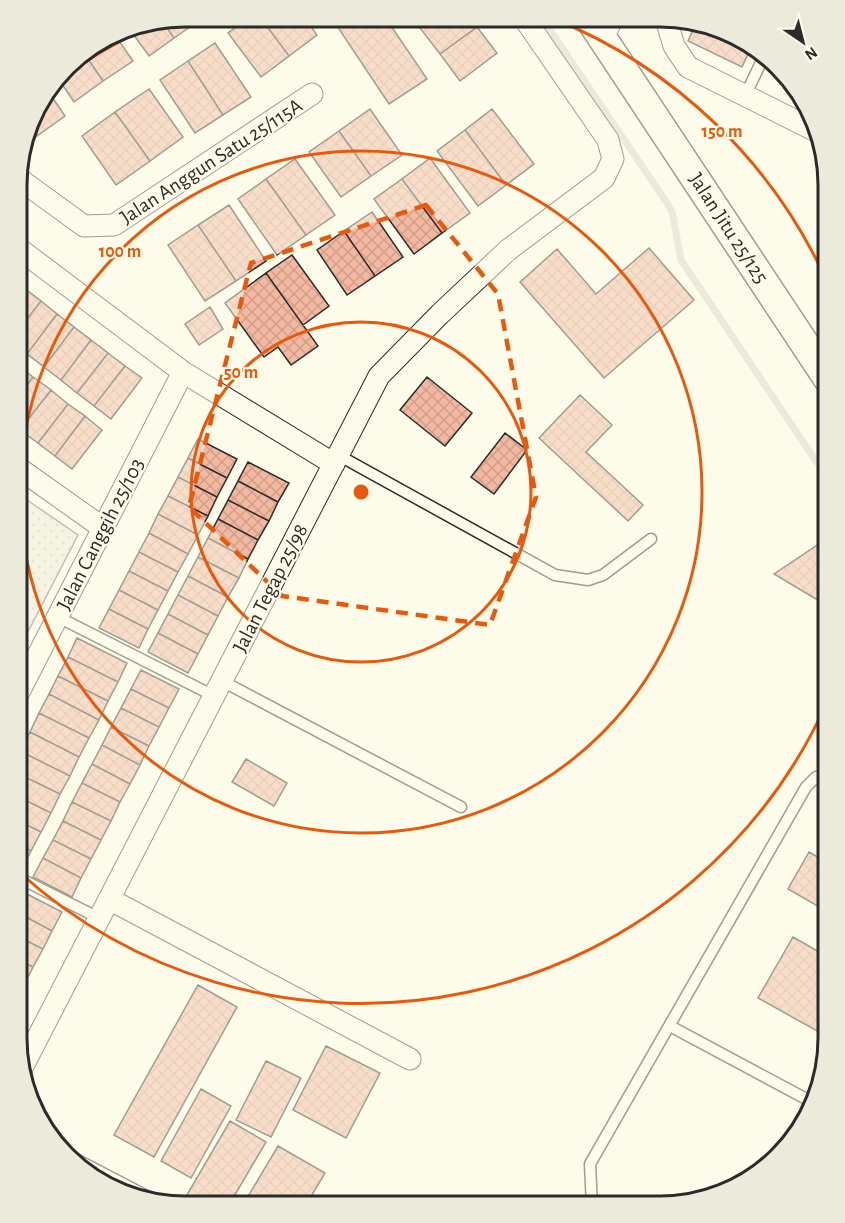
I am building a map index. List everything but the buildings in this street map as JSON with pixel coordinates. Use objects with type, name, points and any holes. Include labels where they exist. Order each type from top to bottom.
[{"type":"street","name":"Jalan Tegap 25/98","points":[[28,1056],[379,376],[508,250],[603,177],[613,159],[608,140],[530,27]]},
{"type":"street","name":"Jalan Jitu 25/125","points":[[604,27],[818,363]]},
{"type":"street","points":[[669,27],[674,46],[688,68],[807,126]]},
{"type":"street","name":"Jalan Anggun Satu 25/115A","points":[[27,184],[84,226],[114,225],[312,94]]},
{"type":"street","points":[[27,255],[183,372],[336,460]]},
{"type":"street","name":"Jalan Canggih 25/103","points":[[27,677],[183,372]]},
{"type":"street","points":[[27,473],[103,528]]},
{"type":"street","points":[[104,909],[410,1059]]},
{"type":"lane","points":[[745,96],[760,64]]},
{"type":"lane","points":[[336,460],[555,575],[588,580],[603,575],[651,539]]},
{"type":"lane","points":[[58,617],[218,689],[461,807]]},
{"type":"lane","points":[[592,1196],[590,1164],[806,787],[818,777]]},
{"type":"lane","points":[[27,881],[104,909]]},
{"type":"lane","points":[[670,1026],[806,1099]]},
{"type":"highlighted area","points":[[426,205],[498,294],[536,497],[490,625],[282,596],[189,507],[251,263]]},
{"type":"shaded area","points":[[27,500],[78,535],[27,634]]},
{"type":"waterway","points":[[548,27],[667,203],[672,212],[681,260],[818,464]]}]
